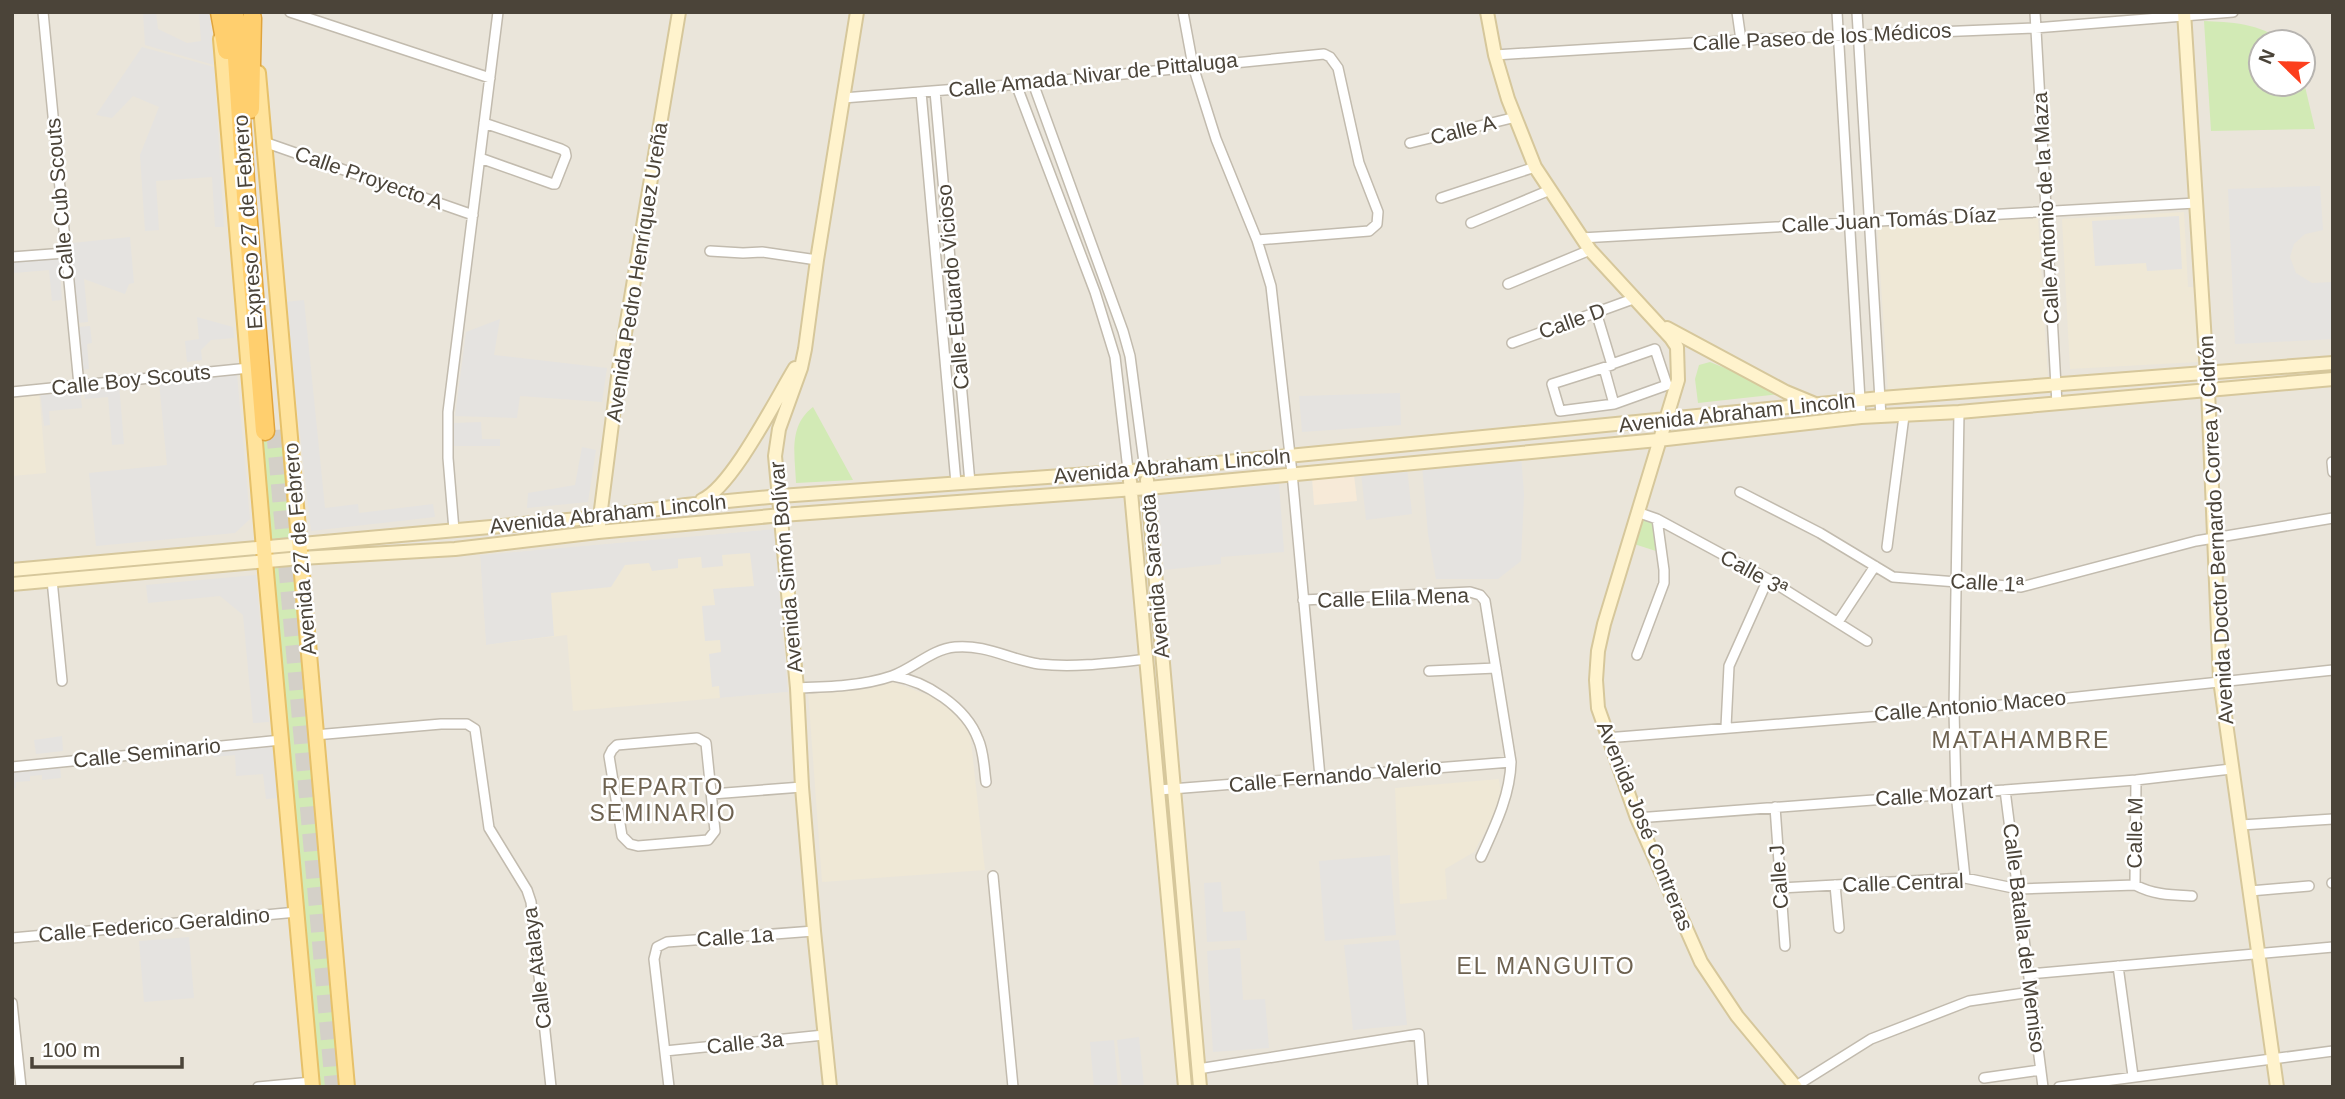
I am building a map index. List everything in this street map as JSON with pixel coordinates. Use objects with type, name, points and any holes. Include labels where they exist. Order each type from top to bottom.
[{"type":"highway","points":[[220,12],[246,131]]},
{"type":"highway","name":"Expreso 27 de Febrero","points":[[234,12],[270,431]]},
{"type":"highway","points":[[246,131],[248,14]]},
{"type":"main road","name":"Avenida 27 de Febrero","points":[[220,12],[264,554],[312,1084]]},
{"type":"main road","name":"Avenida Pedro Henríquez Ureña","points":[[598,532],[619,369],[679,12]]},
{"type":"main road","name":"Avenida Simón Bolívar","points":[[830,1087],[814,931],[797,688],[775,456],[776,441],[805,349],[857,12]]},
{"type":"main road","name":"Avenida José Contreras","points":[[1487,12],[1495,55],[1508,99],[1535,167],[1590,250],[1659,324],[1677,348],[1678,380],[1658,440],[1598,651],[1598,708],[1606,738],[1637,818],[1700,961],[1737,1016],[1796,1087]]},
{"type":"main road","name":"Avenida 27 de Febrero","points":[[248,14],[264,142],[347,1087]]},
{"type":"main road","name":"Avenida Doctor Bernardo Correa y Cidrón","points":[[2185,14],[2208,390],[2220,680],[2277,1087]]},
{"type":"main road","points":[[1659,324],[1786,392],[1819,406]]},
{"type":"main road","points":[[686,505],[713,495],[722,486],[805,349]]},
{"type":"main road","name":"Avenida Abraham Lincoln","points":[[12,570],[301,551],[454,530],[601,517],[780,496],[1145,470],[1881,398],[2333,363]]},
{"type":"main road","name":"Avenida Abraham Lincoln","points":[[301,551],[455,549],[598,532],[782,515],[1148,488],[1658,440],[1861,417],[1959,412],[2333,379]]},
{"type":"main road","name":"Avenida Sarasota","points":[[1128,470],[1132,488],[1185,1087]]},
{"type":"main road","name":"Avenida Sarasota","points":[[1145,470],[1200,1087]]},
{"type":"main road","points":[[966,500],[970,483]]},
{"type":"main road","points":[[956,484],[966,500]]},
{"type":"main road","name":"Avenida Abraham Lincoln","points":[[12,584],[264,554]]},
{"type":"main road","points":[[1167,878],[1181,876]]},
{"type":"street","name":"Calle Cub Scouts","points":[[43,12],[79,385]]},
{"type":"street","points":[[289,12],[490,78]]},
{"type":"street","points":[[454,530],[448,412],[498,12]]},
{"type":"street","points":[[1183,12],[1193,66],[1216,139],[1257,240],[1272,286],[1320,777]]},
{"type":"street","points":[[1737,12],[1741,40]]},
{"type":"street","points":[[1837,12],[1861,417]]},
{"type":"street","points":[[1857,12],[1881,417]]},
{"type":"street","name":"Calle Antonio de la Maza","points":[[2035,12],[2057,404]]},
{"type":"street","name":"Calle Paseo de los Médicos","points":[[1495,55],[1741,40],[2035,28],[2233,12]]},
{"type":"street","name":"Calle Amada Nivar de Pittaluga","points":[[843,98],[1317,54],[1330,57],[1338,68],[1359,163],[1378,212],[1377,224],[1369,231],[1257,240]]},
{"type":"street","name":"Avenida Sarasota","points":[[1033,82],[1130,356],[1145,470]]},
{"type":"street","name":"Avenida Sarasota","points":[[1016,84],[1095,292],[1115,357],[1128,470]]},
{"type":"street","name":"Calle Eduardo Vicioso","points":[[935,91],[970,483]]},
{"type":"street","name":"Calle Eduardo Vicioso","points":[[920,92],[956,484]]},
{"type":"street","name":"Calle A","points":[[1410,143],[1516,117]]},
{"type":"street","points":[[480,158],[555,184],[566,156],[561,149],[484,123]]},
{"type":"street","name":"Calle Proyecto A","points":[[264,142],[473,215]]},
{"type":"street","points":[[1441,198],[1535,167]]},
{"type":"street","points":[[1051,175],[1065,169]]},
{"type":"street","points":[[1471,223],[1549,190]]},
{"type":"street","name":"Calle Juan Tomás Díaz","points":[[1581,238],[2196,203]]},
{"type":"street","points":[[1508,284],[1590,250]]},
{"type":"street","points":[[710,251],[762,252],[817,260]]},
{"type":"street","points":[[12,257],[65,253]]},
{"type":"street","points":[[1095,292],[1107,287]]},
{"type":"street","name":"Calle D","points":[[1512,343],[1633,299]]},
{"type":"street","points":[[1596,312],[1614,404]]},
{"type":"street","points":[[943,329],[957,327]]},
{"type":"street","points":[[1655,349],[1667,385],[1614,404],[1560,411],[1552,384],[1608,366],[1655,349]]},
{"type":"street","name":"Calle Boy Scouts","points":[[12,391],[249,368]]},
{"type":"street","points":[[1959,412],[1954,710],[1956,793],[1965,878]]},
{"type":"street","points":[[1887,547],[1904,416]]},
{"type":"street","points":[[2332,462],[2333,472]]},
{"type":"street","name":"Calle 1ª","points":[[1740,492],[1820,533],[1895,578],[2028,586],[2214,537],[2333,518]]},
{"type":"street","name":"Calle 3ª","points":[[1637,512],[1657,519],[1768,579],[1867,641]]},
{"type":"street","points":[[1637,655],[1664,583],[1657,519]]},
{"type":"street","points":[[1838,622],[1875,566]]},
{"type":"street","points":[[1726,727],[1729,666],[1768,579]]},
{"type":"street","points":[[52,580],[62,681]]},
{"type":"street","name":"Calle Elila Mena","points":[[1303,600],[1469,592],[1480,595],[1487,607],[1511,762],[1510,779],[1500,816],[1481,857]]},
{"type":"street","points":[[797,688],[870,682],[891,676],[934,653],[956,647],[978,647],[1028,662],[1048,664],[1071,665],[1147,659]]},
{"type":"street","points":[[1429,671],[1496,668]]},
{"type":"street","name":"Calle Antonio Maceo","points":[[1606,738],[1954,710],[2333,670]]},
{"type":"street","points":[[891,676],[908,678],[959,710],[979,740],[986,782]]},
{"type":"street","name":"Calle Atalaya","points":[[315,735],[441,724],[467,724],[475,729],[489,828],[523,883],[531,902],[551,1087]]},
{"type":"street","points":[[697,738],[703,740],[706,743],[712,794],[715,831],[708,840],[638,846],[630,844],[622,836],[609,756],[617,745],[697,738]]},
{"type":"street","name":"Calle Seminario","points":[[12,767],[281,740]]},
{"type":"street","name":"Calle Fernando Valerio","points":[[1159,790],[1511,762]]},
{"type":"street","name":"Calle Mozart","points":[[1637,818],[2136,780],[2231,769]]},
{"type":"street","name":"Calle M","points":[[2135,885],[2136,780]]},
{"type":"street","points":[[712,794],[802,787]]},
{"type":"street","name":"Calle Batalla del Memiso","points":[[2006,790],[2043,1087]]},
{"type":"street","name":"Calle J","points":[[1774,807],[1785,946]]},
{"type":"street","points":[[2241,825],[2333,819]]},
{"type":"street","points":[[993,876],[1013,1087]]},
{"type":"street","name":"Calle Central","points":[[1780,888],[1965,878],[2018,889],[2135,885],[2164,895],[2192,896]]},
{"type":"street","points":[[1835,885],[1839,928]]},
{"type":"street","points":[[2249,891],[2309,886]]},
{"type":"street","name":"Calle Federico Geraldino","points":[[12,938],[297,912]]},
{"type":"street","name":"Calle 1a","points":[[665,1051],[654,959],[657,947],[667,942],[814,931]]},
{"type":"street","points":[[2029,974],[2333,947]]},
{"type":"street","points":[[2119,966],[2133,1076]]},
{"type":"street","points":[[1796,1087],[1871,1039],[1969,1001],[2031,992]]},
{"type":"street","points":[[12,1003],[20,1087]]},
{"type":"street","points":[[1198,1069],[1419,1034],[1423,1087]]},
{"type":"street","name":"Calle 3a","points":[[665,1051],[824,1035]]},
{"type":"street","points":[[665,1051],[669,1087]]},
{"type":"street","points":[[2059,1087],[2333,1051]]},
{"type":"street","points":[[1984,1078],[2040,1070]]},
{"type":"street","points":[[258,1087],[312,1084]]},
{"type":"shaded area","points":[[12,12],[2333,12],[2333,1087],[12,1087]]},
{"type":"shaded area","points":[[143,12],[156,12],[158,29],[187,43],[201,41],[199,12],[210,12],[214,65],[145,45]]},
{"type":"shaded area","points":[[142,47],[214,67],[224,227],[215,227],[212,177],[156,181],[159,230],[145,231],[140,155],[159,107],[133,96],[112,118],[96,115]]},
{"type":"shaded area","points":[[2320,186],[2323,230],[2305,234],[2294,244],[2290,257],[2296,273],[2312,283],[2331,282],[2333,339],[2235,344],[2228,189]]},
{"type":"shaded area","points":[[2184,212],[2188,287],[2194,287],[2198,362],[2070,369],[2062,219]]},
{"type":"shaded area","points":[[2179,216],[2182,269],[2147,271],[2146,263],[2095,266],[2092,221]]},
{"type":"shaded area","points":[[2038,218],[2048,377],[1888,391],[1877,225]]},
{"type":"shaded area","points":[[130,237],[134,283],[129,284],[125,294],[84,279],[88,322],[78,323],[72,243]]},
{"type":"shaded area","points":[[59,257],[62,300],[52,301],[49,270],[14,273],[13,261]]},
{"type":"shaded area","points":[[304,300],[325,508],[358,504],[359,513],[433,504],[435,517],[311,531],[285,302]]},
{"type":"shaded area","points":[[197,317],[233,327],[234,338],[211,340],[201,350],[202,360],[187,362],[185,341],[199,339]]},
{"type":"shaded area","points":[[500,319],[494,355],[607,368],[602,402],[520,396],[517,418],[455,416],[466,332]]},
{"type":"shaded area","points":[[90,326],[92,343],[87,344],[89,369],[83,370],[79,327]]},
{"type":"shaded area","points":[[237,374],[250,519],[235,533],[96,546],[89,473],[167,465],[159,382]]},
{"type":"shaded area","points":[[119,384],[124,444],[112,445],[108,397],[85,399],[84,388]]},
{"type":"shaded area","points":[[80,387],[82,408],[49,411],[50,425],[44,426],[40,391]]},
{"type":"shaded area","points":[[39,392],[46,473],[12,476],[12,394]]},
{"type":"shaded area","points":[[1400,393],[1401,425],[1302,432],[1299,396]]},
{"type":"shaded area","points":[[481,422],[482,439],[500,439],[500,446],[453,446],[453,423]]},
{"type":"shaded area","points":[[582,447],[596,450],[588,502],[527,508],[528,493],[575,485]]},
{"type":"shaded area","points":[[1521,456],[1524,494],[1521,561],[1498,579],[1436,579],[1428,534],[1422,466]]},
{"type":"shaded area","points":[[1407,467],[1412,514],[1366,520],[1361,472]]},
{"type":"shaded area","points":[[1354,475],[1357,501],[1314,505],[1312,478]]},
{"type":"shaded area","points":[[1279,484],[1284,552],[1221,557],[1221,564],[1164,570],[1158,495]]},
{"type":"shaded area","points":[[774,529],[788,692],[573,711],[567,635],[486,645],[480,555]]},
{"type":"shaded area","points":[[774,529],[788,692],[720,698],[719,686],[712,687],[709,654],[721,652],[720,640],[705,641],[702,606],[715,605],[713,589],[754,586],[750,553],[722,555],[723,566],[702,568],[701,557],[678,559],[678,568],[652,571],[649,563],[625,565],[611,587],[551,593],[554,636],[486,645],[480,555]]},
{"type":"shaded area","points":[[256,575],[269,722],[253,723],[243,615],[220,596],[148,603],[146,585]]},
{"type":"shaded area","points":[[893,682],[936,698],[959,715],[970,732],[985,870],[822,882],[808,691]]},
{"type":"shaded area","points":[[62,736],[63,751],[36,754],[34,740]]},
{"type":"shaded area","points":[[274,744],[279,798],[266,799],[263,774],[236,776],[235,755],[213,757],[212,749]]},
{"type":"shaded area","points":[[60,764],[61,778],[42,780],[42,775],[30,776],[30,781],[16,782],[16,788],[12,789],[12,769]]},
{"type":"shaded area","points":[[1499,779],[1501,796],[1474,852],[1445,869],[1447,899],[1400,904],[1395,788]]},
{"type":"shaded area","points":[[1390,855],[1396,935],[1325,941],[1319,861]]},
{"type":"shaded area","points":[[1221,882],[1223,912],[1245,911],[1247,940],[1207,942],[1204,883]]},
{"type":"shaded area","points":[[189,937],[194,998],[144,1002],[139,941]]},
{"type":"shaded area","points":[[1399,940],[1407,1025],[1353,1030],[1344,945]]},
{"type":"shaded area","points":[[1240,948],[1243,1000],[1265,999],[1269,1048],[1213,1052],[1207,951]]},
{"type":"shaded area","points":[[1139,1037],[1144,1087],[1122,1087],[1117,1040]]},
{"type":"shaded area","points":[[1114,1040],[1118,1087],[1094,1087],[1090,1042]]},
{"type":"green space","points":[[2204,21],[2258,28],[2247,28],[2247,98],[2308,98],[2315,129],[2211,131]]},
{"type":"green space","points":[[1710,362],[1775,388],[1780,394],[1698,403],[1695,379],[1699,365]]},
{"type":"green space","points":[[813,407],[853,480],[796,483],[796,432],[805,415]]},
{"type":"green space","points":[[285,434],[343,1087],[315,1087],[257,438]]},
{"type":"green space","points":[[1642,518],[1653,521],[1656,551],[1634,544]]},
{"type":"tunnel","points":[[275,430],[334,1087]]},
{"type":"district","name":"MATAHAMBRE","points":[[2021,740]]},
{"type":"district","name":"REPARTO SEMINARIO","points":[[663,800]]},
{"type":"district","name":"EL MANGUITO","points":[[1546,966]]}]
